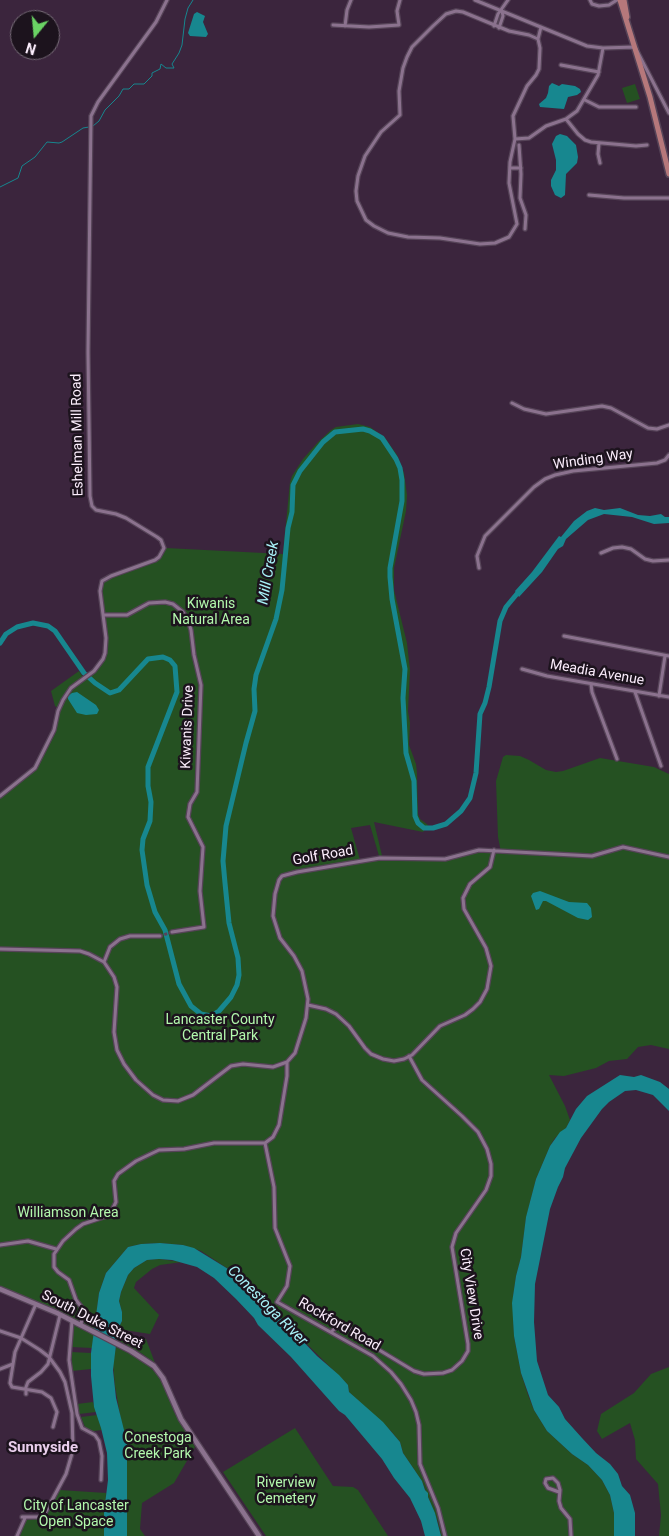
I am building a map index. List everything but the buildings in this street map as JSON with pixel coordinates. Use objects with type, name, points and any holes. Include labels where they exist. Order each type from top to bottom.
[{"type":"highway","points":[[619,1],[627,21],[657,122],[669,174]]},
{"type":"main road","name":"South Duke Street","points":[[0,1288],[81,1325],[148,1361],[159,1372],[181,1419],[259,1536]]},
{"type":"street","name":"Eshelman Mill Road","points":[[0,796],[30,774],[37,765],[54,730],[62,700],[71,688],[94,671],[103,659],[105,652],[100,591],[102,581],[155,560],[164,548],[161,540],[153,534],[116,514],[96,510],[91,501],[88,380],[91,121],[93,111],[156,22],[167,0]]},
{"type":"street","points":[[345,26],[347,10],[351,0]]},
{"type":"street","points":[[333,25],[369,27],[399,25],[397,11],[400,0]]},
{"type":"street","points":[[476,0],[582,44],[603,48],[635,47],[669,113]]},
{"type":"street","points":[[497,27],[508,0]]},
{"type":"street","points":[[590,0],[592,4],[599,6],[619,1]]},
{"type":"street","points":[[538,39],[529,35],[509,32],[463,12],[456,11],[446,14],[412,47],[406,56],[402,68],[399,90],[400,115],[380,132],[365,156],[357,181],[357,201],[366,220],[388,233],[414,237],[495,244],[509,237],[517,224],[510,188],[510,168],[515,139],[512,116],[527,86],[539,68],[540,48],[538,39],[540,26]]},
{"type":"street","points":[[515,139],[529,138],[546,126],[566,119],[577,111],[585,100],[599,72],[603,48]]},
{"type":"street","points":[[561,64],[599,72]]},
{"type":"street","points":[[585,100],[599,107],[636,108]]},
{"type":"street","points":[[566,119],[585,140],[636,146],[647,145]]},
{"type":"street","points":[[599,143],[598,154],[600,163]]},
{"type":"street","points":[[519,145],[521,168],[520,192],[526,215],[525,229]]},
{"type":"street","points":[[510,168],[521,168]]},
{"type":"street","points":[[589,195],[669,198]]},
{"type":"street","points":[[512,403],[524,410],[546,414],[605,406],[648,428],[657,429],[669,425]]},
{"type":"street","name":"Winding Way","points":[[479,568],[477,556],[485,536],[541,482],[555,474],[567,472],[657,463],[666,460],[669,455]]},
{"type":"street","points":[[601,553],[613,548],[622,548],[630,549],[648,560],[657,562],[669,560]]},
{"type":"street","name":"Kiwanis Drive","points":[[103,615],[127,615],[149,603],[165,602],[180,609],[189,624],[201,686],[198,792],[190,804],[188,816],[203,848],[200,891],[204,927],[172,932]]},
{"type":"street","points":[[564,636],[667,656],[659,696]]},
{"type":"street","name":"Meadia Avenue","points":[[522,670],[669,698]]},
{"type":"street","points":[[591,684],[592,692],[617,759]]},
{"type":"street","points":[[635,692],[661,766]]},
{"type":"street","name":"Golf Road","points":[[287,1062],[299,1044],[308,1006],[302,971],[294,956],[280,938],[273,916],[278,880],[282,876],[380,858],[445,859],[479,850],[592,856],[623,847],[669,857]]},
{"type":"street","points":[[308,1006],[326,1008],[342,1018],[367,1050],[377,1058],[394,1061],[409,1056],[416,1051],[440,1026],[472,1011],[480,1002],[487,989],[490,974],[489,956],[466,913],[463,898],[470,884],[490,867],[494,850]]},
{"type":"street","points":[[104,962],[110,946],[120,939],[130,936],[160,936]]},
{"type":"street","points":[[0,950],[80,952],[89,954],[104,962],[114,977],[117,987],[118,997],[114,1026],[119,1053],[131,1074],[156,1097],[173,1101],[187,1098],[199,1091],[224,1070],[234,1065],[249,1064],[273,1067],[287,1062],[287,1076],[279,1125],[273,1138],[265,1143],[206,1144],[184,1149],[163,1149],[148,1154],[126,1167],[116,1176],[114,1184],[117,1199],[111,1212],[76,1229],[56,1249],[53,1260],[54,1267],[69,1280],[76,1300],[82,1309],[81,1325]]},
{"type":"street","name":"City View Drive","points":[[331,1332],[340,1324],[346,1325],[366,1342],[414,1371],[424,1374],[443,1373],[452,1370],[462,1361],[468,1351],[452,1257],[452,1242],[456,1233],[486,1190],[491,1176],[491,1164],[487,1149],[478,1132],[422,1080],[409,1056]]},
{"type":"street","name":"Rockford Road","points":[[265,1143],[274,1187],[275,1228],[290,1266],[287,1286],[277,1302],[379,1360],[396,1377],[408,1394],[417,1417],[420,1464],[438,1508],[446,1536]]},
{"type":"street","points":[[0,1245],[28,1241],[56,1249]]},
{"type":"street","points":[[36,1304],[20,1338],[10,1384],[11,1386],[42,1392],[53,1401],[57,1412],[53,1427]]},
{"type":"street","points":[[26,1394],[28,1382],[46,1367],[60,1315]]},
{"type":"street","points":[[72,1321],[70,1360],[77,1414],[82,1428],[95,1435],[99,1441],[102,1456],[101,1480]]},
{"type":"street","points":[[0,1331],[20,1338],[49,1358],[62,1376],[70,1402],[74,1426],[73,1450],[66,1474],[44,1515],[40,1517],[24,1517],[17,1536]]},
{"type":"street","points":[[0,1369],[13,1364]]},
{"type":"street","points":[[560,1492],[548,1488],[545,1483],[546,1479],[551,1477],[559,1487],[560,1492],[560,1505],[570,1519],[571,1536]]},
{"type":"green space","points":[[635,84],[640,99],[627,103],[622,88]]},
{"type":"green space","name":"Lancaster County Central Park","points":[[358,424],[370,427],[385,438],[397,455],[404,473],[407,495],[406,511],[394,568],[394,590],[407,643],[410,670],[409,745],[416,764],[418,814],[420,819],[428,825],[423,832],[374,822],[383,860],[441,861],[481,852],[501,852],[498,837],[496,781],[503,757],[506,755],[520,756],[546,770],[556,772],[600,758],[654,767],[669,774],[669,1049],[651,1045],[638,1047],[627,1059],[609,1061],[596,1068],[564,1076],[549,1075],[570,1120],[566,1128],[555,1138],[550,1146],[536,1179],[526,1218],[513,1297],[514,1336],[521,1373],[534,1410],[547,1431],[572,1454],[588,1465],[602,1480],[610,1495],[614,1513],[614,1536],[441,1536],[438,1522],[422,1481],[403,1453],[400,1442],[391,1431],[349,1392],[348,1385],[251,1288],[233,1272],[201,1251],[183,1245],[160,1243],[128,1247],[106,1273],[99,1293],[92,1348],[71,1347],[73,1319],[0,1286],[0,798],[36,769],[55,734],[60,709],[55,706],[51,691],[79,671],[85,680],[97,671],[104,661],[108,647],[102,590],[104,582],[156,562],[163,555],[166,548],[283,554],[292,476],[303,459],[318,442],[336,427]],"holes":[[[370,825],[379,856],[360,860],[351,828]]]},
{"type":"green space","points":[[159,1259],[182,1262],[160,1265],[136,1282],[134,1288],[159,1315],[150,1334],[118,1329],[122,1321],[119,1301],[128,1275],[134,1268],[147,1260]]},
{"type":"green space","points":[[117,1334],[146,1339],[155,1363],[116,1339]]},
{"type":"green space","name":"Conestoga Creek Park","points":[[116,1347],[141,1359],[157,1374],[166,1390],[174,1412],[195,1447],[174,1483],[142,1503],[140,1529],[145,1536],[127,1536],[127,1442],[123,1432],[115,1386],[113,1363]]},
{"type":"green space","points":[[71,1352],[91,1353],[91,1369],[72,1371]]},
{"type":"green space","points":[[669,1367],[669,1536],[659,1536],[661,1515],[658,1484],[636,1459],[635,1440],[630,1423],[602,1439],[597,1431],[601,1414],[634,1393],[651,1374]]},
{"type":"green space","points":[[93,1402],[96,1412],[79,1414],[77,1404]]},
{"type":"green space","points":[[97,1415],[102,1430],[87,1432],[81,1417]]},
{"type":"green space","name":"Riverview Cemetery","points":[[295,1428],[333,1486],[353,1487],[358,1490],[388,1536],[266,1536],[223,1472]]},
{"type":"green space","name":"City of Lancaster Open Space","points":[[60,1490],[106,1493],[104,1536],[20,1536],[26,1520],[44,1518]]},
{"type":"water","points":[[197,12],[205,16],[203,22],[208,34],[206,37],[190,36],[188,33],[194,14]]},
{"type":"water","points":[[552,83],[559,86],[562,84],[575,86],[581,92],[568,97],[564,109],[540,107],[539,104],[546,98],[549,86]]},
{"type":"water","points":[[560,134],[567,136],[576,145],[578,157],[577,163],[566,174],[565,195],[561,198],[555,195],[551,186],[551,180],[556,170],[556,160],[552,144],[556,136]]},
{"type":"water","points":[[595,508],[604,510],[620,508],[638,515],[650,516],[661,514],[669,517],[669,523],[654,524],[632,517],[604,514],[588,520],[566,539],[563,546],[558,549],[542,572],[519,597],[515,591],[559,536],[561,537],[574,521],[587,511]]},
{"type":"water","points":[[77,692],[96,705],[99,710],[97,714],[86,715],[77,713],[68,696]]},
{"type":"water","points":[[540,891],[569,902],[587,903],[591,908],[592,917],[588,920],[578,918],[546,901],[543,901],[539,909],[536,910],[531,896],[533,893]]},
{"type":"water","points":[[620,1075],[634,1077],[641,1075],[660,1082],[669,1089],[669,1111],[653,1095],[636,1090],[625,1091],[602,1109],[581,1138],[565,1168],[550,1209],[535,1284],[534,1322],[537,1361],[548,1395],[559,1407],[565,1419],[618,1474],[622,1486],[630,1495],[635,1513],[635,1536],[614,1536],[614,1513],[610,1495],[602,1480],[588,1465],[572,1454],[547,1431],[534,1410],[521,1373],[514,1336],[512,1303],[526,1217],[536,1179],[550,1146],[560,1132],[566,1128],[576,1109],[587,1096]]},
{"type":"water","name":"Conestoga River","points":[[160,1243],[194,1248],[233,1272],[260,1296],[317,1356],[339,1375],[348,1385],[349,1392],[383,1422],[400,1442],[403,1453],[428,1493],[441,1536],[425,1536],[421,1521],[410,1498],[382,1459],[345,1415],[339,1411],[291,1357],[258,1325],[236,1299],[214,1278],[197,1267],[172,1260],[159,1259],[147,1260],[134,1268],[128,1275],[119,1301],[122,1321],[118,1329],[113,1370],[116,1398],[127,1442],[127,1536],[104,1536],[104,1512],[108,1480],[107,1453],[94,1407],[91,1376],[91,1353],[99,1293],[106,1273],[128,1247]]},
{"type":"waterway","points":[[93,126],[99,121],[105,110],[119,96],[123,89],[129,89],[134,84],[144,84],[152,76],[152,73],[160,69],[161,64],[166,68],[174,68],[172,64],[182,45],[185,19],[188,8],[193,0]]},
{"type":"waterway","points":[[0,187],[18,178],[22,166],[35,157],[47,142],[62,142],[83,128],[89,127]]},
{"type":"waterway","name":"Mill Creek","points":[[0,643],[6,634],[17,627],[33,623],[48,626],[55,631],[84,673],[110,693],[119,690],[148,659],[163,657],[170,660],[175,666],[177,692],[148,767],[148,786],[151,802],[150,821],[143,839],[142,850],[147,885],[155,912],[165,930],[179,984],[191,1006],[201,1014],[211,1016],[219,1011],[231,997],[237,985],[239,975],[238,958],[229,923],[223,861],[226,826],[255,711],[254,689],[256,675],[276,619],[282,590],[288,528],[292,512],[293,485],[300,471],[323,442],[335,432],[363,429],[382,438],[400,468],[402,501],[390,577],[392,599],[405,669],[403,698],[406,753],[414,781],[415,816],[418,823],[424,828],[433,828],[446,824],[461,811],[470,798],[476,773],[480,714],[489,687],[500,621],[506,607],[521,589]]},
{"type":"tunnel","points":[[160,936],[172,932]]},
{"type":"district","name":"Sunnyside","points":[[43,1448]]},
{"type":"park label","name":"Kiwanis Natural Area","points":[[211,612]]},
{"type":"park label","name":"Williamson Area","points":[[68,1213]]}]
